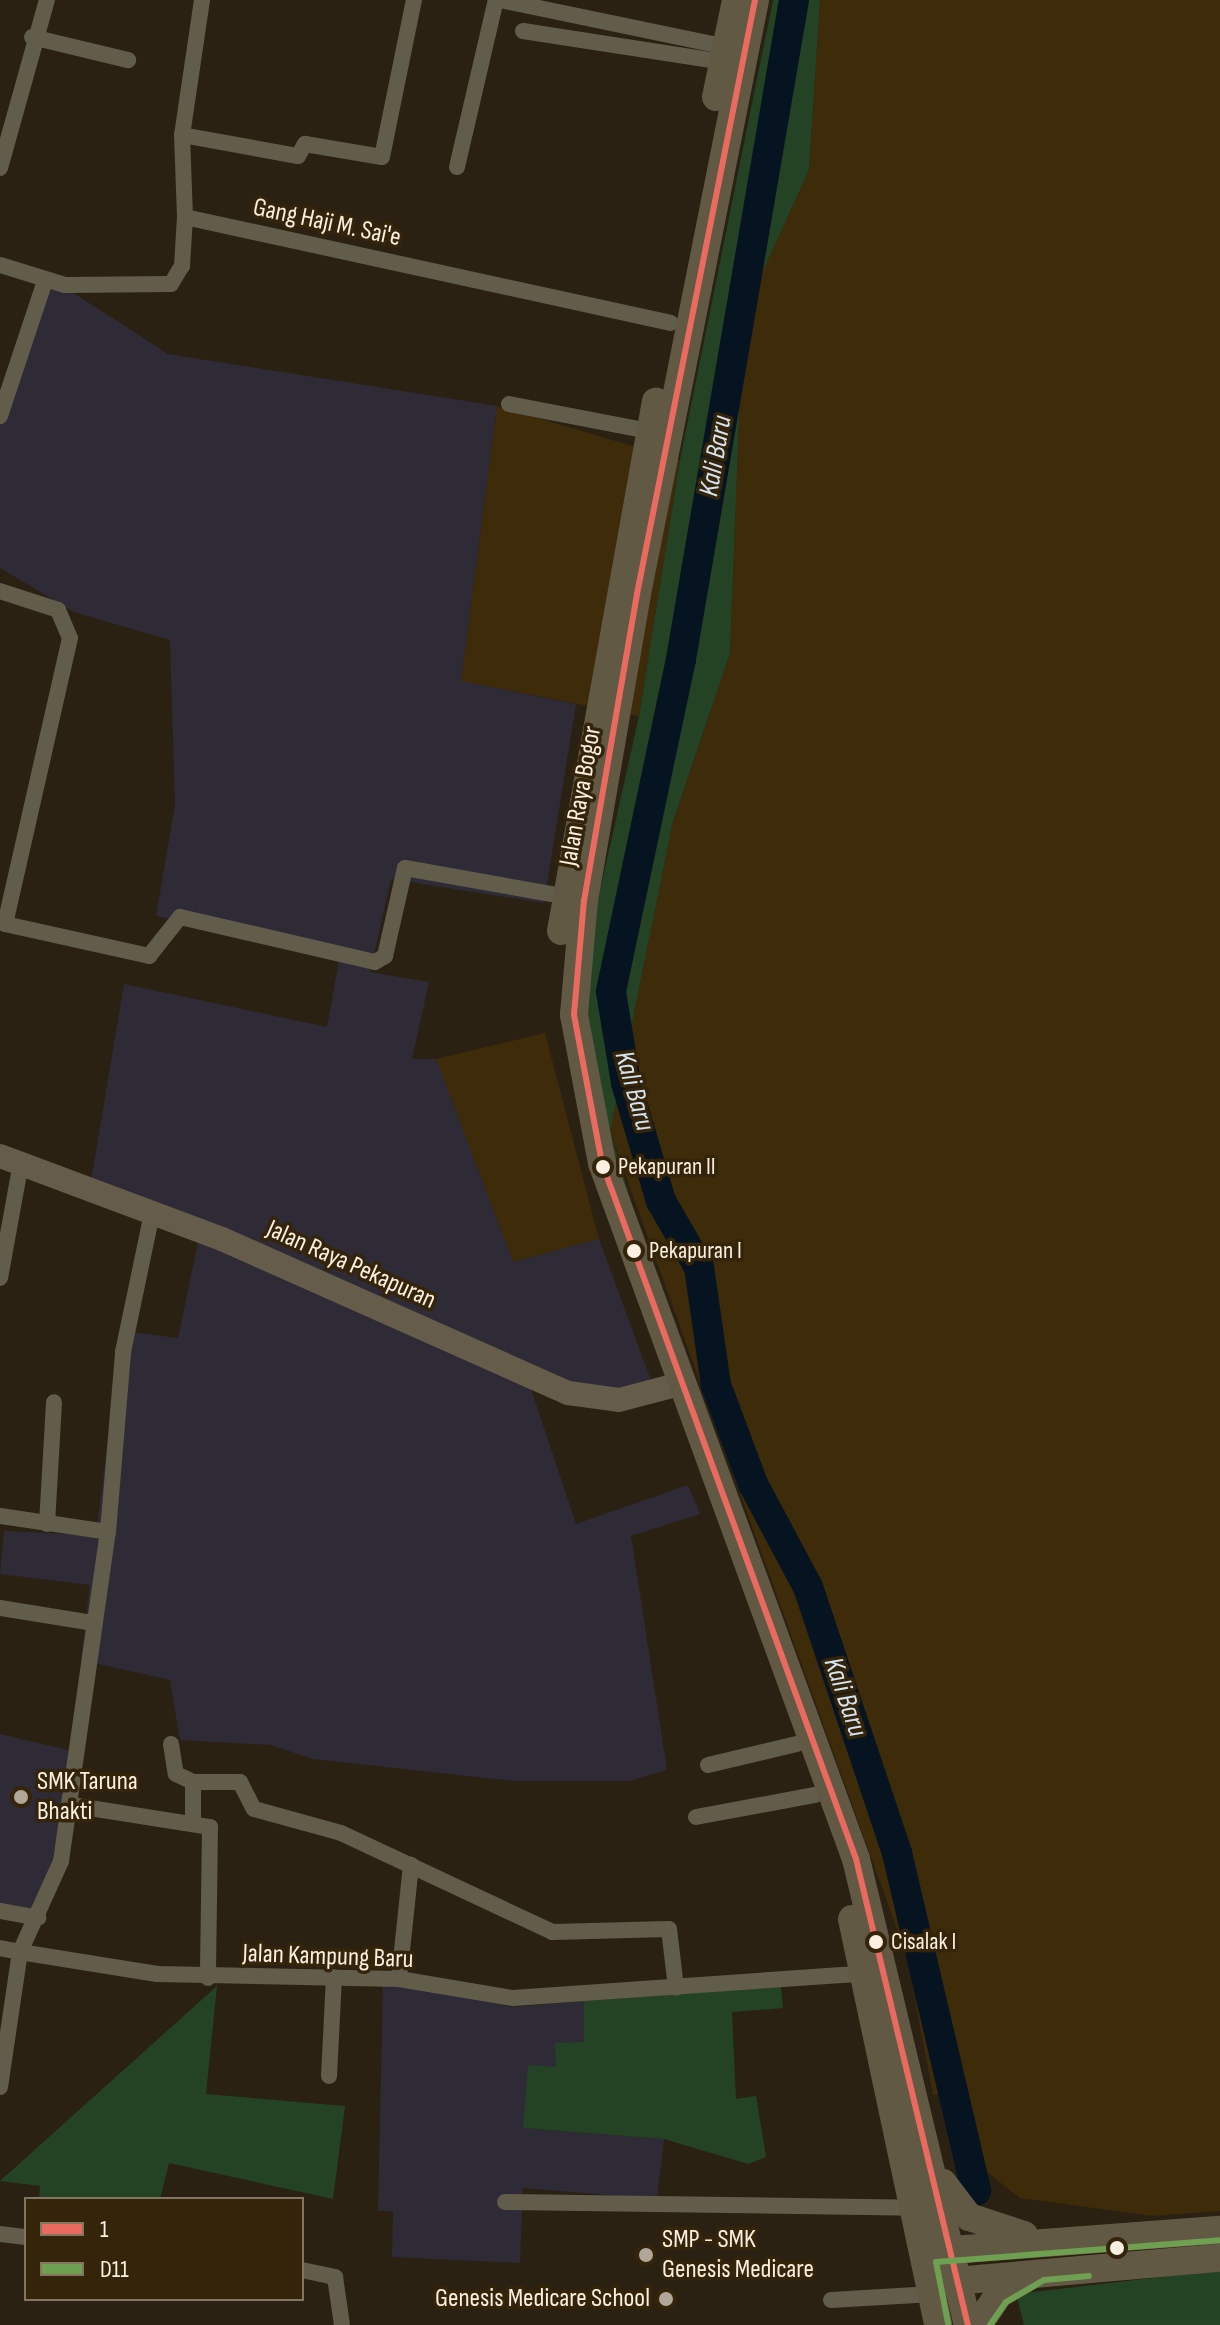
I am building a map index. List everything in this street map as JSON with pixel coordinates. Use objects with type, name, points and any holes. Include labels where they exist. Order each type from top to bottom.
[{"type":"highway","name":"Jalan Raya Bogor","points":[[649,484],[649,431],[736,0]]},
{"type":"highway","name":"Jalan Raya Bogor","points":[[755,0],[649,484],[555,990],[567,1090],[584,1169],[847,1831],[933,2160],[968,2325]]},
{"type":"highway","name":"Jalan Raya Bogor","points":[[672,1387],[815,1795],[867,1973],[916,2208],[933,2308]]},
{"type":"highway","points":[[933,2160],[949,2198],[969,2217],[1061,2240]]},
{"type":"highway","points":[[924,2253],[1220,2230]]},
{"type":"highway","points":[[933,2308],[959,2279],[1220,2258]]},
{"type":"highway","points":[[978,2325],[999,2294],[1041,2270]]},
{"type":"main road","name":"Jalan Raya Pekapuran","points":[[10,1160],[152,1213],[568,1393],[619,1400],[672,1387]]},
{"type":"street","points":[[0,168],[32,37],[47,0]]},
{"type":"street","points":[[0,265],[45,281],[171,284],[182,266],[185,217],[182,135],[202,0]]},
{"type":"street","points":[[182,135],[298,156],[305,144],[382,157],[414,0]]},
{"type":"street","points":[[457,167],[498,0],[725,54]]},
{"type":"street","points":[[523,31],[725,54]]},
{"type":"street","points":[[32,37],[128,60]]},
{"type":"street","name":"Gang Haji M. Sai'e","points":[[185,217],[671,323]]},
{"type":"street","points":[[0,416],[45,281]]},
{"type":"street","points":[[509,404],[649,431]]},
{"type":"street","points":[[0,591],[58,610],[70,638],[7,870],[5,924],[149,956],[180,917],[380,961],[405,868],[574,898]]},
{"type":"street","points":[[0,1278],[10,1160]]},
{"type":"street","points":[[0,2087],[20,1952],[38,1918],[61,1861],[71,1805],[108,1532],[123,1352],[152,1213]]},
{"type":"street","points":[[47,1524],[54,1402]]},
{"type":"street","points":[[0,1516],[108,1532]]},
{"type":"street","points":[[0,1608],[94,1623]]},
{"type":"street","points":[[171,1744],[176,1774],[193,1782],[240,1782],[254,1809],[341,1833],[552,1932],[673,1930],[676,1988]]},
{"type":"street","points":[[708,1765],[797,1744]]},
{"type":"street","points":[[193,1782],[193,1819]]},
{"type":"street","points":[[696,1817],[815,1795]]},
{"type":"street","points":[[71,1805],[193,1819],[210,1827],[208,1978]]},
{"type":"street","points":[[399,1979],[411,1865]]},
{"type":"street","points":[[0,1911],[38,1918]]},
{"type":"street","name":"Jalan Kampung Baru","points":[[0,1948],[208,1978],[399,1979],[513,1998],[867,1973]]},
{"type":"street","points":[[329,2076],[334,1977]]},
{"type":"street","points":[[505,2202],[916,2208]]},
{"type":"street","points":[[0,2234],[24,2237]]},
{"type":"street","points":[[304,2270],[335,2277],[342,2325]]},
{"type":"street","points":[[831,2300],[933,2308]]},
{"type":"shaded area","points":[[820,0],[1220,0],[1220,2211],[1152,2216],[1020,2198],[987,2172],[967,2093],[933,2095],[907,1957],[610,1132],[673,821],[730,653],[743,315],[809,170]]},
{"type":"shaded area","points":[[47,288],[72,292],[168,354],[497,406],[461,681],[576,704],[544,903],[391,879],[370,972],[429,982],[412,1059],[436,1059],[513,1262],[599,1239],[653,1386],[605,1395],[526,1374],[576,1524],[688,1485],[700,1514],[631,1536],[667,1770],[629,1781],[514,1781],[313,1759],[271,1745],[180,1740],[170,1680],[81,1660],[90,1585],[0,1574],[4,1531],[96,1535],[122,1331],[178,1338],[202,1224],[90,1187],[124,984],[327,1027],[341,950],[156,916],[175,805],[170,640],[74,612],[0,568],[0,389]]},
{"type":"shaded area","points":[[497,406],[680,460],[639,716],[461,681]]},
{"type":"shaded area","points":[[545,1033],[599,1239],[513,1262],[436,1059]]},
{"type":"shaded area","points":[[0,1734],[72,1751],[43,1911],[0,1904]]},
{"type":"shaded area","points":[[383,1982],[512,2007],[584,2001],[584,2042],[556,2067],[523,2128],[664,2139],[657,2199],[523,2188],[520,2263],[392,2257],[393,2211],[378,2211]]},
{"type":"green space","points":[[773,0],[820,0],[809,170],[743,315],[730,653],[673,821],[610,1132],[639,1228],[601,1155],[579,985],[639,716],[680,460]]},
{"type":"green space","points":[[217,1986],[206,2094],[345,2106],[333,2199],[169,2163],[160,2197],[39,2197],[40,2186],[0,2181]]},
{"type":"green space","points":[[781,1987],[783,2008],[732,2012],[736,2099],[756,2096],[766,2157],[748,2164],[664,2139],[523,2128],[528,2065],[556,2067],[555,2043],[584,2042],[584,2001]]},
{"type":"green space","points":[[1220,2270],[1220,2325],[1024,2325],[1016,2294]]},
{"type":"waterway","name":"Kali Baru","points":[[794,0],[681,659],[611,992],[626,1083],[661,1201],[699,1267],[716,1385],[753,1484],[808,1587],[897,1853],[976,2191]]},
{"type":"transit line","name":"1","points":[[755,0],[637,594],[584,900],[574,1015],[602,1163],[856,1859],[968,2325]]},
{"type":"transit line","name":"D11","points":[[948,2323],[936,2262],[1220,2240]]},
{"type":"transit line","name":"D11","points":[[990,2325],[1006,2302],[1044,2280],[1089,2276]]},
{"type":"place","name":"Pekapuran II","points":[[603,1167]]},
{"type":"place","name":"Pekapuran I","points":[[634,1251]]},
{"type":"place","name":"SMK Taruna Bhakti","points":[[21,1797]]},
{"type":"place","name":"Cisalak I","points":[[876,1942]]},
{"type":"place","name":"SMP - SMK Genesis Medicare","points":[[646,2255]]},
{"type":"place","name":"Genesis Medicare School","points":[[666,2299]]}]
